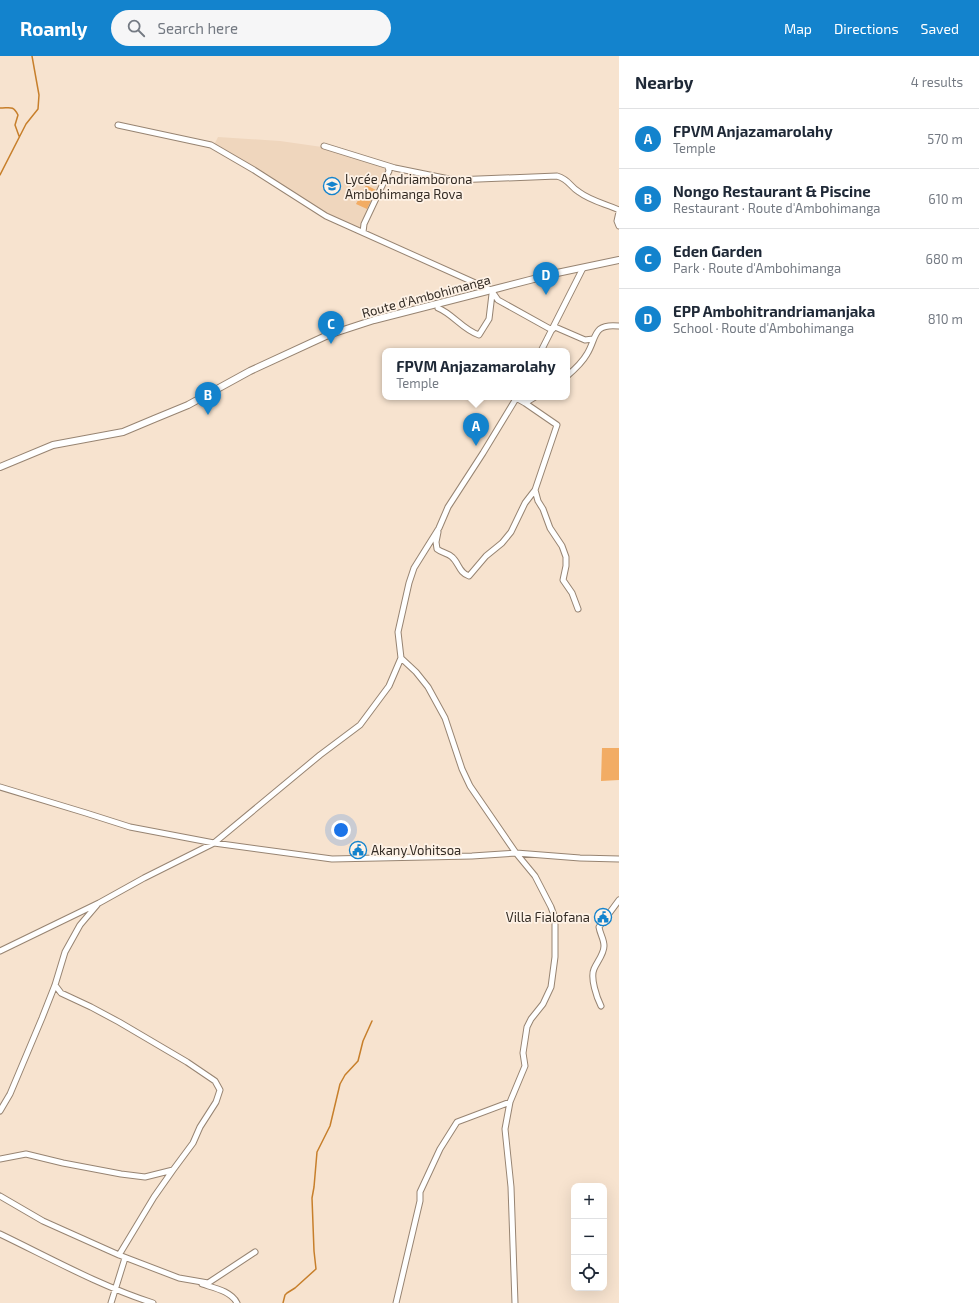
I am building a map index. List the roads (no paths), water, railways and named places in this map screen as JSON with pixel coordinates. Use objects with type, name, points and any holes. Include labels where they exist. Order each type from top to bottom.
[{"type":"street","points":[[118,124],[211,146],[254,170],[326,216],[492,292],[498,300],[552,330]]},
{"type":"street","points":[[324,146],[388,166],[454,180],[556,176],[564,178],[577,192],[619,211],[617,221],[619,226]]},
{"type":"street","points":[[363,232],[364,224],[390,171],[388,166]]},
{"type":"street","name":"Route d'Ambohimanga","points":[[0,467],[53,445],[123,432],[188,404],[250,371],[328,335],[374,320],[492,292],[557,273],[619,260]]},
{"type":"street","points":[[543,348],[583,268]]},
{"type":"street","points":[[438,308],[446,311],[453,318],[479,335],[489,319],[492,292]]},
{"type":"street","points":[[570,373],[588,353],[593,339],[604,327],[619,326]]},
{"type":"street","points":[[552,330],[555,327],[585,340],[593,339]]},
{"type":"street","points":[[0,951],[99,903],[144,878],[214,843],[320,755],[360,725],[389,686],[401,658],[398,632],[409,583],[414,568],[439,528],[448,507],[516,400]]},
{"type":"street","points":[[439,528],[436,542],[437,549],[453,557],[460,569],[469,576],[486,556],[502,543],[512,532],[525,503],[536,490],[557,426],[520,400]]},
{"type":"street","points":[[524,403],[530,400]]},
{"type":"street","points":[[536,490],[538,501],[550,528],[562,546],[566,557],[563,580],[572,593],[578,609]]},
{"type":"street","points":[[401,658],[416,672],[428,687],[445,718],[462,769],[470,786],[516,853],[535,876],[555,918],[555,957],[550,987],[543,1004],[527,1026],[523,1053],[525,1066],[510,1102],[505,1129],[511,1187],[515,1303]]},
{"type":"street","points":[[0,787],[130,827],[214,843],[332,859],[472,856],[516,853],[580,858],[619,858]]},
{"type":"street","points":[[601,1006],[592,977],[593,971],[599,961],[604,946],[600,934],[600,927],[619,900]]},
{"type":"street","points":[[0,1111],[10,1094],[55,985],[65,952],[80,925],[99,903]]},
{"type":"street","points":[[55,985],[61,993],[119,1022],[187,1062],[215,1081],[220,1090],[216,1102],[200,1127],[193,1143],[154,1197],[119,1255]]},
{"type":"street","points":[[396,1303],[420,1201],[420,1192],[440,1149],[457,1122],[510,1102]]},
{"type":"street","points":[[0,1159],[26,1154],[62,1163],[145,1177],[173,1170]]},
{"type":"street","points":[[0,1196],[43,1221],[125,1258],[179,1278],[208,1283],[255,1252]]},
{"type":"street","points":[[0,1234],[116,1288],[152,1303]]},
{"type":"street","points":[[111,1303],[125,1258]]},
{"type":"street","points":[[195,1281],[223,1291],[234,1298],[237,1303]]},
{"type":"waterway","points":[[0,175],[26,124],[38,109],[39,95],[32,56]]},
{"type":"waterway","points":[[0,108],[13,108],[16,112],[18,115],[15,125],[19,136]]},
{"type":"waterway","points":[[283,1303],[285,1295],[316,1269],[312,1198],[317,1152],[330,1126],[340,1084],[345,1075],[358,1061],[363,1041],[372,1021]]},
{"type":"place","name":"Lycée Andriamborona Ambohimanga Rova","points":[[332,186]]},
{"type":"place","name":"EPP Ambohitrandriamanjaka","points":[[546,295]]},
{"type":"place","name":"Eden Garden","points":[[331,344]]},
{"type":"place","name":"Nongo Restaurant & Piscine","points":[[208,415]]},
{"type":"place","name":"FPVM Anjazamarolahy","points":[[476,446]]},
{"type":"place","name":"Akany Vohitsoa","points":[[358,850]]},
{"type":"place","name":"Villa Fialofana","points":[[603,917]]}]
